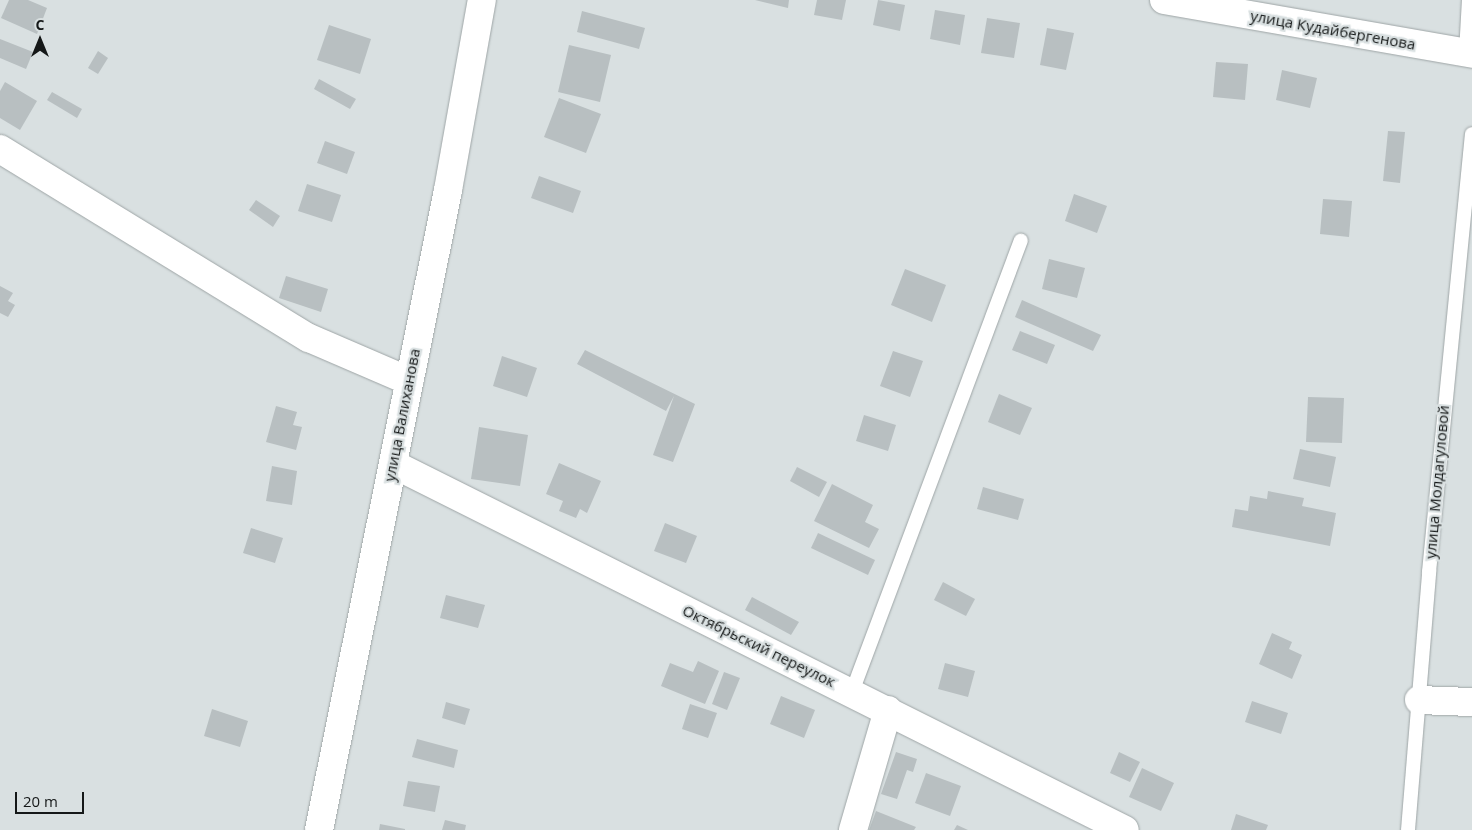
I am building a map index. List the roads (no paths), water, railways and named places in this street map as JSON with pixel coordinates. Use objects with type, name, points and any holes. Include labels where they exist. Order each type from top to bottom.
[{"type":"street","name":"улица Валиханова","points":[[319,830],[410,381],[482,0]]},
{"type":"street","name":"улица Кудайбергенова","points":[[1164,0],[1470,56]]},
{"type":"street","points":[[0,149],[308,338],[410,381]]},
{"type":"street","name":"Октябрьский переулок","points":[[392,464],[852,692],[1125,830]]},
{"type":"street","points":[[1419,700],[1472,702]]},
{"type":"street","points":[[853,830],[888,710]]},
{"type":"lane","points":[[1469,0],[1470,56]]},
{"type":"lane","name":"улица Молдагуловой","points":[[1408,830],[1472,134]]},
{"type":"lane","points":[[852,692],[1021,241]]}]
